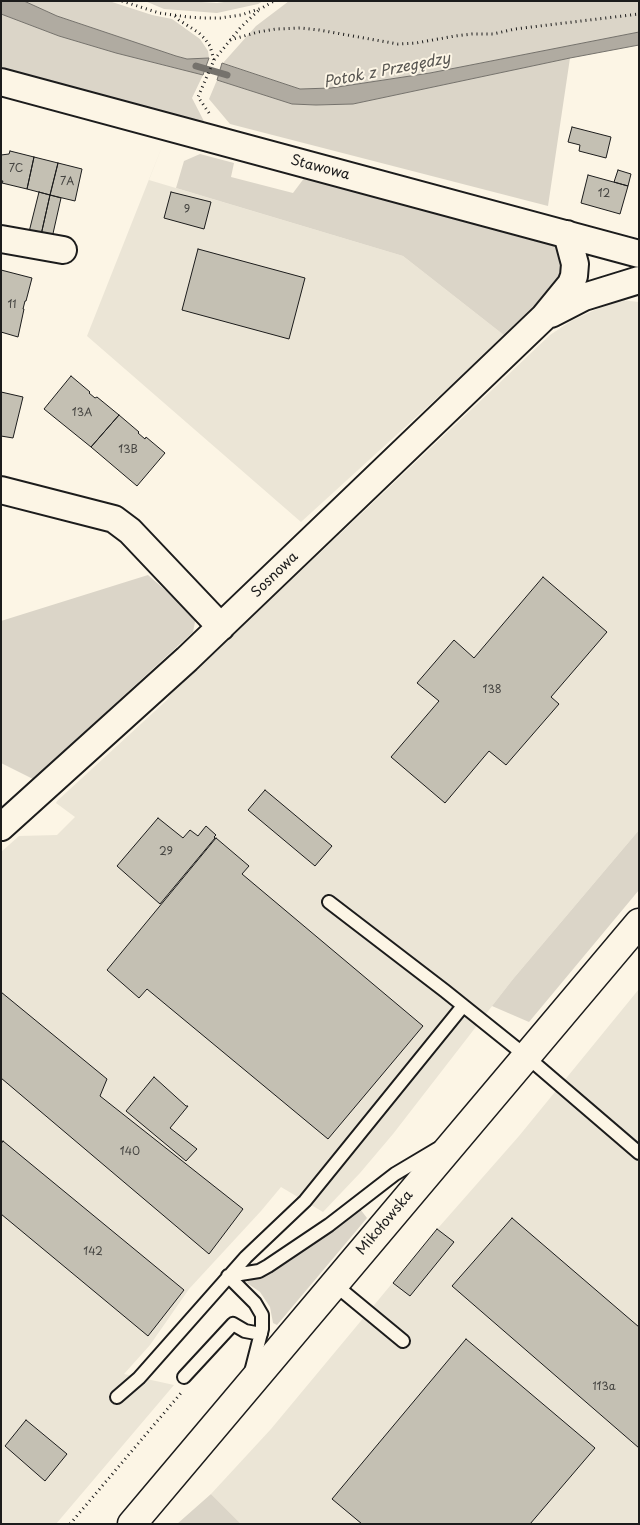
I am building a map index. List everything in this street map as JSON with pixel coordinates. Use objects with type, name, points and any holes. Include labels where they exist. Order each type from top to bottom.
[{"type":"main road","name":"Mikołowska","points":[[132,1524],[639,923]]},
{"type":"street","name":"Stawowa","points":[[1,82],[623,250]]},
{"type":"street","points":[[567,234],[575,264],[574,276],[577,291],[638,281]]},
{"type":"street","points":[[1,239],[63,250]]},
{"type":"street","name":"Sosnowa","points":[[1,827],[187,659],[544,317],[577,291],[623,250]]},
{"type":"street","points":[[1,490],[114,519],[130,531],[221,626]]},
{"type":"lane","points":[[329,902],[526,1056],[639,1153]]},
{"type":"lane","points":[[117,1397],[139,1378],[246,1257],[305,1201],[463,1006]]},
{"type":"lane","points":[[228,1276],[259,1271],[268,1266],[330,1225],[395,1174],[460,1135]]},
{"type":"lane","points":[[228,1276],[258,1307],[262,1315],[263,1324],[248,1387]]},
{"type":"lane","points":[[334,1284],[403,1341]]},
{"type":"lane","points":[[184,1377],[234,1324],[245,1330],[261,1334]]},
{"type":"path","points":[[122,1],[150,11],[188,18],[220,18],[241,15],[262,8]]},
{"type":"path","points":[[198,97],[214,60],[249,19],[274,1]]},
{"type":"path","points":[[230,40],[258,32],[301,28],[398,44],[416,43],[455,36],[493,34],[515,29],[639,14]]},
{"type":"path","points":[[175,16],[205,39],[210,46],[214,60]]},
{"type":"path","points":[[70,1524],[185,1388],[184,1377]]},
{"type":"shaded area","points":[[1,1],[24,1],[57,16],[176,56],[187,59],[209,58],[203,75],[116,53],[59,36],[1,14]]},
{"type":"shaded area","points":[[24,1],[109,1],[152,15],[172,19],[200,39],[208,51],[209,58],[187,59],[176,56],[57,16]]},
{"type":"shaded area","points":[[145,1],[217,3],[263,1],[258,4],[217,13],[164,9]]},
{"type":"shaded area","points":[[289,1],[639,1],[639,32],[430,73],[331,88],[300,89],[223,63],[256,26]]},
{"type":"shaded area","points":[[1,14],[59,36],[116,53],[203,75],[192,98],[209,131],[1,67]]},
{"type":"shaded area","points":[[639,32],[639,45],[353,104],[292,104],[217,80],[222,63],[300,89],[331,88],[430,73]]},
{"type":"shaded area","points":[[570,58],[548,206],[230,124],[209,99],[217,80],[292,104],[353,104]]},
{"type":"shaded area","points":[[165,139],[149,180],[403,256],[505,336],[301,522],[87,336]]},
{"type":"shaded area","points":[[200,154],[234,163],[231,177],[293,193],[305,177],[552,244],[561,253],[564,269],[562,281],[505,336],[403,256],[176,188],[184,161]]},
{"type":"shaded area","points":[[621,300],[639,302],[639,830],[513,979],[393,1134],[323,1212],[281,1187],[189,1289],[150,1345],[124,1374],[174,1385],[56,1524],[1,1524],[1,852],[19,836],[57,835],[75,817],[56,803],[57,801],[167,700],[171,694],[550,335],[571,321]]},
{"type":"shaded area","points":[[148,575],[196,617],[193,632],[33,779],[1,763],[1,621]]},
{"type":"shaded area","points":[[639,830],[639,890],[529,1022],[492,1006],[513,979]]},
{"type":"shaded area","points":[[639,989],[639,1524],[241,1524],[211,1494],[271,1429],[439,1227],[519,1136]]},
{"type":"shaded area","points":[[360,1209],[367,1218],[277,1325],[273,1323],[270,1307],[260,1292],[247,1283],[248,1281],[267,1274],[290,1261]]},
{"type":"shaded area","points":[[211,1494],[241,1524],[177,1524]]},
{"type":"building","points":[[572,127],[611,137],[606,158],[579,151],[580,145],[568,142]]},
{"type":"building","points":[[10,151],[34,157],[27,189],[2,183],[3,181],[1,181],[1,155],[9,154]]},
{"type":"building","points":[[34,157],[58,163],[50,195],[27,189]]},
{"type":"building","points":[[58,163],[82,169],[75,201],[50,195]]},
{"type":"building","points":[[618,170],[631,174],[628,186],[614,182]]},
{"type":"building","points":[[588,175],[628,186],[620,214],[581,203]]},
{"type":"building","points":[[39,192],[50,195],[41,235],[29,232]]},
{"type":"building","points":[[171,192],[211,202],[204,229],[164,218]]},
{"type":"building","points":[[50,195],[61,198],[52,238],[41,235]]},
{"type":"building","points":[[198,249],[305,278],[289,339],[182,310]]},
{"type":"building","points":[[1,270],[32,278],[23,309],[18,337],[1,332]]},
{"type":"building","points":[[71,376],[95,398],[97,397],[119,415],[91,447],[44,409]]},
{"type":"building","points":[[1,392],[23,397],[13,438],[1,436]]},
{"type":"building","points":[[119,415],[145,439],[146,437],[165,453],[137,486],[91,447]]},
{"type":"building","points":[[543,577],[607,632],[551,697],[559,704],[506,765],[489,751],[445,803],[391,757],[439,701],[417,683],[454,640],[474,658]]},
{"type":"building","points":[[265,790],[332,846],[315,866],[248,810]]},
{"type":"building","points":[[158,818],[183,838],[190,830],[198,836],[206,826],[216,835],[160,904],[117,866]]},
{"type":"building","points":[[216,838],[249,866],[242,874],[423,1026],[328,1139],[147,989],[139,998],[107,970]]},
{"type":"building","points":[[1,992],[107,1079],[100,1096],[243,1209],[209,1254],[1,1078]]},
{"type":"building","points":[[154,1077],[188,1106],[170,1128],[197,1149],[186,1161],[126,1111]]},
{"type":"building","points":[[3,1141],[184,1290],[148,1336],[1,1214],[1,1144]]},
{"type":"building","points":[[512,1218],[639,1327],[639,1448],[452,1286]]},
{"type":"building","points":[[437,1229],[454,1242],[410,1296],[393,1283]]},
{"type":"building","points":[[466,1339],[595,1448],[530,1524],[362,1524],[332,1499]]},
{"type":"building","points":[[26,1420],[67,1454],[45,1481],[5,1446]]},
{"type":"waterway","name":"Potok z Przegędzy","points":[[196,66],[227,75]]}]
